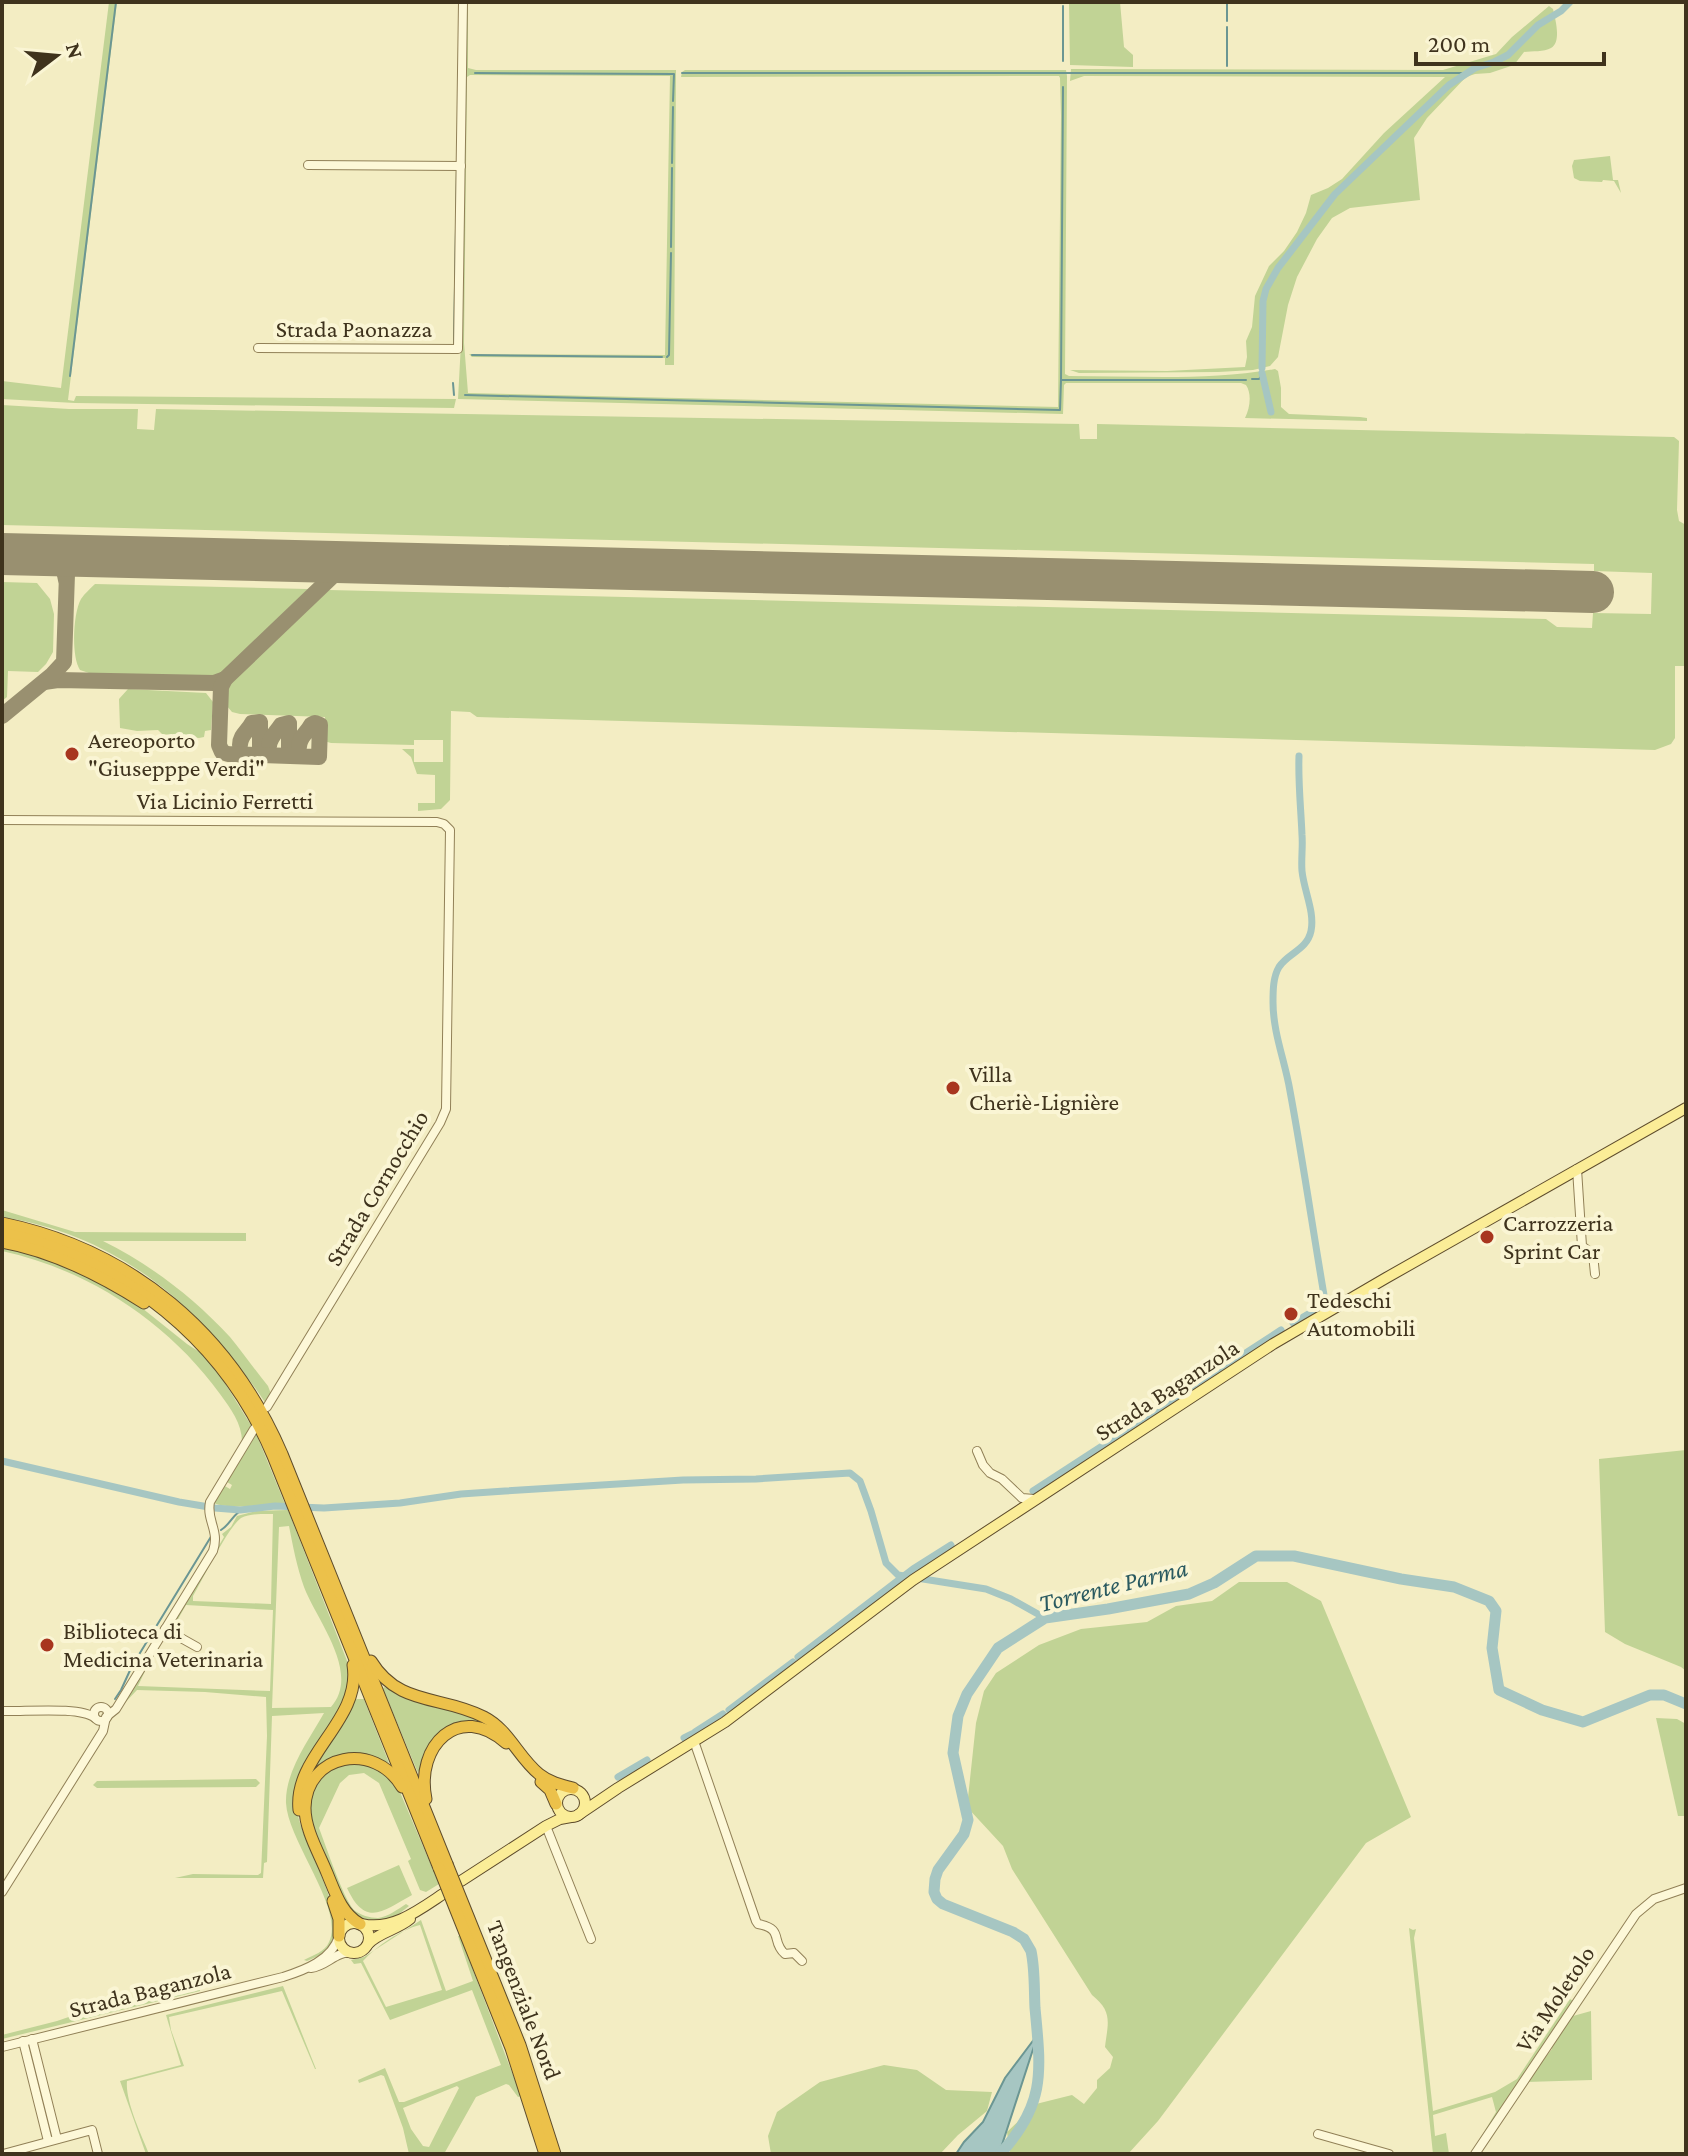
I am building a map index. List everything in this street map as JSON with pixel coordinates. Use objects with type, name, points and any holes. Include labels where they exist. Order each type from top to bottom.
[{"type":"highway","points":[[2,1221],[20,1224],[83,1248],[125,1270],[159,1293],[190,1320],[227,1360],[251,1393],[271,1429],[340,1623],[431,1850]]},
{"type":"highway","points":[[2,1233],[59,1249],[110,1273],[157,1304],[222,1367],[284,1471]]},
{"type":"highway","points":[[2,1242],[47,1254],[94,1274],[148,1305],[204,1347]]},
{"type":"highway","points":[[312,1542],[368,1657],[386,1680],[411,1695],[486,1718],[505,1733],[539,1774],[554,1784],[575,1789]]},
{"type":"highway","points":[[334,1582],[444,1863],[511,2048],[545,2154]]},
{"type":"highway","points":[[339,1936],[337,1910],[303,1825],[298,1796],[308,1768],[352,1693],[353,1668],[341,1636],[340,1623]]},
{"type":"highway","points":[[444,1863],[441,1838],[427,1803],[424,1773],[432,1748],[447,1733],[473,1727],[497,1736],[549,1788],[556,1804]]},
{"type":"highway","points":[[360,1924],[350,1918],[342,1906],[307,1825],[305,1810],[311,1785],[332,1764],[350,1758],[372,1760],[385,1767],[400,1785],[420,1834],[444,1863]]},
{"type":"highway","name":"Tangenziale Nord","points":[[444,1863],[520,2045],[555,2154]]},
{"type":"main road","name":"Strada Baganzola","points":[[461,1881],[546,1826],[575,1816],[741,1711],[915,1579],[1309,1322],[1686,1108]]},
{"type":"main road","points":[[546,1826],[560,1793],[566,1789],[611,1793]]},
{"type":"main road","points":[[556,1804],[560,1813],[575,1816],[585,1803],[583,1796],[575,1789]]},
{"type":"main road","name":"Strada Baganzola","points":[[339,1936],[345,1926],[352,1923],[385,1925],[417,1911],[443,1894]]},
{"type":"main road","name":"Strada Baganzola","points":[[351,1953],[361,1951],[375,1937],[400,1927],[417,1911]]},
{"type":"main road","points":[[360,1924],[368,1932],[368,1944]]},
{"type":"main road","points":[[339,1936],[341,1946],[351,1953]]},
{"type":"street","name":"Strada Paonazza","points":[[258,348],[458,349],[463,2]]},
{"type":"street","points":[[308,165],[461,166]]},
{"type":"street","name":"Via Licinio Ferretti","points":[[2,820],[437,822],[446,825]]},
{"type":"street","name":"Strada Cornocchio","points":[[267,1407],[446,1109],[451,845],[451,834],[446,825]]},
{"type":"street","points":[[1577,1169],[1582,1246],[1593,1254],[1595,1274]]},
{"type":"street","points":[[2,1711],[100,1714],[115,1711],[213,1551],[217,1539],[209,1506],[254,1429]]},
{"type":"street","points":[[977,1451],[983,1465],[1009,1486],[1017,1504],[1023,1508]]},
{"type":"street","points":[[1016,1496],[1027,1500],[1039,1499]]},
{"type":"street","points":[[1010,1517],[1016,1496]]},
{"type":"street","points":[[165,1629],[197,1647]]},
{"type":"street","points":[[2,1892],[105,1727],[100,1714]]},
{"type":"street","points":[[694,1741],[756,1921],[776,1932],[780,1950],[785,1954],[794,1953],[802,1961]]},
{"type":"street","points":[[546,1826],[591,1939]]},
{"type":"street","name":"Via Moletolo","points":[[1475,2154],[1636,1914],[1654,1899],[1686,1888]]},
{"type":"street","name":"Strada Baganzola","points":[[307,1969],[332,1951],[339,1936]]},
{"type":"street","name":"Strada Baganzola","points":[[2,2047],[265,1983],[325,1964],[342,1953],[351,1953]]},
{"type":"street","points":[[28,2040],[53,2140]]},
{"type":"street","points":[[3,2153],[92,2130],[98,2154]]},
{"type":"street","points":[[1318,2134],[1389,2154]]},
{"type":"green space","points":[[109,2],[117,2],[68,400],[74,401],[76,396],[456,399],[454,408],[75,403],[2,399],[2,381],[61,388]]},
{"type":"green space","points":[[466,2],[468,68],[676,70],[674,365],[665,365],[665,358],[472,357],[469,354],[665,355],[670,76],[467,77],[464,343],[468,393],[1058,407],[1059,76],[681,77],[685,70],[1066,70],[1065,374],[1199,376],[1275,369],[1281,388],[1281,407],[1289,414],[1360,417],[1367,418],[1367,421],[1245,418],[1250,397],[1246,385],[1241,383],[1066,383],[1063,414],[458,399]]},
{"type":"green space","points":[[1069,2],[1120,2],[1124,47],[1133,55],[1133,67],[1070,65]]},
{"type":"green space","points":[[1549,6],[1553,9],[1557,35],[1551,48],[1524,52],[1514,65],[1466,77],[1427,118],[1414,138],[1420,200],[1350,208],[1332,218],[1297,277],[1278,357],[1270,366],[1218,372],[1079,373],[1070,370],[1167,371],[1245,367],[1246,341],[1252,327],[1255,296],[1269,266],[1297,232],[1311,195],[1342,179],[1384,133],[1445,77],[1084,76],[1070,81],[1071,69],[1443,70],[1496,54]]},
{"type":"green space","points":[[1610,156],[1613,180],[1618,180],[1621,193],[1614,181],[1580,181],[1574,178],[1574,160]]},
{"type":"green space","points":[[2,405],[138,409],[137,429],[154,430],[156,409],[1079,424],[1080,439],[1097,439],[1097,424],[1674,437],[1679,441],[1677,510],[1679,521],[1686,525],[1686,666],[1675,666],[1675,738],[1671,744],[1655,750],[477,717],[470,712],[451,711],[450,800],[441,809],[418,811],[418,803],[435,803],[435,775],[417,774],[411,757],[402,749],[414,749],[414,762],[443,762],[443,740],[414,740],[414,745],[331,743],[324,741],[325,717],[240,714],[232,712],[226,705],[230,684],[329,590],[1546,619],[1557,627],[1592,628],[1593,613],[1651,614],[1652,573],[1594,571],[1594,564],[2,525]]},
{"type":"green space","points":[[2,582],[37,583],[50,599],[54,614],[53,652],[46,664],[38,672],[8,671],[7,697],[2,701]]},
{"type":"green space","points":[[95,584],[308,589],[221,673],[202,677],[89,673],[80,670],[74,646],[76,614],[81,599]]},
{"type":"green space","points":[[128,689],[206,693],[213,702],[211,730],[205,731],[204,737],[199,738],[162,734],[158,730],[120,728],[119,699]]},
{"type":"green space","points":[[2,1210],[75,1232],[246,1233],[246,1241],[103,1241],[155,1271],[216,1322],[268,1386],[271,1394],[266,1404],[215,1337],[186,1307],[154,1281],[84,1240],[44,1226],[2,1217]]},
{"type":"green space","points":[[2,1246],[64,1264],[105,1284],[201,1353],[220,1375],[252,1427],[242,1444],[238,1424],[220,1394],[176,1344],[151,1322],[95,1286],[65,1271],[2,1251]]},
{"type":"green space","points":[[255,1431],[285,1504],[240,1507],[213,1503],[223,1485],[230,1489],[232,1485],[227,1482]]},
{"type":"green space","points":[[1686,1450],[1686,1671],[1605,1632],[1599,1459]]},
{"type":"green space","points":[[288,1510],[351,1671],[347,1698],[309,1761],[297,1799],[301,1825],[329,1898],[335,1932],[331,1945],[324,1953],[307,1961],[304,1960],[325,1948],[332,1928],[323,1894],[296,1837],[286,1803],[289,1779],[324,1713],[272,1716],[267,1862],[264,1863],[263,1878],[175,1878],[193,1874],[261,1873],[266,1697],[137,1690],[120,1708],[146,1669],[138,1686],[270,1691],[273,1610],[186,1605],[173,1628],[171,1626],[224,1537],[222,1534],[231,1527],[237,1516],[256,1511]],"holes":[[[254,1514],[273,1514],[271,1604],[193,1601],[209,1566],[236,1523]],[[289,1526],[304,1587],[339,1663],[339,1693],[331,1707],[272,1708],[279,1527]]]},
{"type":"green space","points":[[1239,1582],[1287,1582],[1321,1601],[1411,1817],[1366,1843],[1158,2121],[1128,2154],[1010,2154],[1007,2132],[1036,2104],[1072,2095],[1084,2104],[1097,2088],[1097,2080],[1110,2068],[1113,2057],[1105,2047],[1106,2012],[1012,1869],[1003,1846],[967,1807],[976,1723],[984,1691],[996,1673],[1039,1645],[1081,1629],[1147,1622],[1176,1606],[1212,1601]]},
{"type":"green space","points":[[384,1687],[462,1712],[490,1725],[440,1733],[427,1748],[418,1773]]},
{"type":"green space","points":[[364,1699],[389,1763],[375,1758],[312,1773],[353,1701]]},
{"type":"green space","points":[[1656,1718],[1677,1719],[1686,1724],[1686,1816],[1678,1816]]},
{"type":"green space","points":[[343,1763],[374,1765],[397,1785],[439,1884],[426,1892],[420,1890],[408,1861],[411,1859],[379,1783],[364,1773],[349,1775],[340,1783],[319,1828],[340,1884],[354,1910],[378,1918],[406,1904],[409,1906],[395,1917],[380,1922],[359,1919],[345,1906],[311,1828],[308,1801],[324,1773]]},
{"type":"green space","points":[[256,1779],[260,1783],[256,1787],[97,1788],[93,1785],[97,1781]]},
{"type":"green space","points":[[399,1865],[412,1895],[376,1912],[361,1908],[354,1901],[347,1888]]},
{"type":"green space","points":[[421,1920],[446,1991],[473,1981],[460,1936],[521,2096],[518,2097],[506,2084],[476,2097],[444,2154],[409,2154],[384,2076],[359,2083],[358,2080],[385,2068],[399,2102],[404,2102],[501,2065],[472,1990],[390,2020],[361,1963],[354,1964],[351,1960],[375,1950],[363,1961],[386,2007],[442,1990],[420,1925],[405,1931]],"holes":[[[457,2086],[459,2088],[429,2147],[423,2146],[411,2129],[403,2108]]]},
{"type":"green space","points":[[1409,1928],[1416,1929],[1414,1938],[1433,2111],[1495,2092],[1517,2079],[1570,1999],[1575,2002],[1483,2137],[1496,2112],[1492,2097],[1433,2115],[1435,2136],[1446,2133],[1449,2154],[1433,2154]]},
{"type":"green space","points":[[283,1986],[316,2069],[282,1991],[169,2017],[184,2066],[127,2081],[131,2108],[149,2154],[146,2154],[120,2081],[181,2065],[166,2015]]},
{"type":"green space","points":[[199,1987],[200,1991],[2,2039],[2,2035],[92,2009]]},
{"type":"green space","points":[[1591,2011],[1592,2080],[1526,2082],[1552,2049],[1551,2045],[1572,2014]]},
{"type":"green space","points":[[884,2065],[917,2070],[946,2090],[992,2092],[987,2111],[940,2154],[771,2154],[768,2136],[777,2112],[820,2082]]},
{"type":"water","points":[[1038,2034],[999,2154],[956,2154],[983,2122],[1005,2078]]},
{"type":"waterway","points":[[70,376],[116,2]]},
{"type":"waterway","points":[[1227,2],[1227,21]]},
{"type":"waterway","points":[[1262,368],[1266,289],[1278,268],[1335,194],[1449,85],[1475,68],[1508,55],[1538,25],[1570,2]]},
{"type":"waterway","points":[[1063,6],[1063,61]]},
{"type":"waterway","points":[[1227,27],[1227,66]]},
{"type":"waterway","points":[[475,73],[674,74],[673,101]]},
{"type":"waterway","points":[[682,73],[1465,73]]},
{"type":"waterway","points":[[1063,87],[1061,380],[1246,380]]},
{"type":"waterway","points":[[672,163],[673,107]]},
{"type":"waterway","points":[[671,247],[672,168]]},
{"type":"waterway","points":[[454,345],[457,171]]},
{"type":"waterway","points":[[667,357],[671,253]]},
{"type":"waterway","points":[[472,355],[662,357]]},
{"type":"waterway","points":[[1262,373],[1271,412]]},
{"type":"waterway","points":[[1252,379],[1259,379],[1262,375]]},
{"type":"waterway","points":[[465,395],[1060,410],[1061,380]]},
{"type":"waterway","points":[[453,383],[454,395]]},
{"type":"waterway","points":[[1293,1323],[1322,1306],[1325,1301],[1295,1117],[1274,1013],[1273,989],[1277,971],[1306,943],[1312,924],[1302,871],[1299,756]]},
{"type":"waterway","points":[[1218,1371],[1281,1330]]},
{"type":"waterway","points":[[1033,1491],[1213,1374]]},
{"type":"waterway","points":[[2,1461],[179,1502],[240,1510],[275,1506],[324,1508],[400,1503],[461,1494],[683,1480],[850,1473],[860,1481],[886,1563],[898,1575],[986,1589],[1045,1618]]},
{"type":"waterway","points":[[221,1530],[244,1509]]},
{"type":"waterway","points":[[115,1699],[212,1535]]},
{"type":"waterway","points":[[798,1657],[913,1569],[951,1545]]},
{"type":"waterway","name":"Torrente Parma","points":[[1000,2154],[1026,2119],[1037,2086],[1039,2051],[1031,1951],[1024,1939],[1013,1932],[943,1904],[934,1892],[938,1870],[964,1834],[968,1820],[953,1753],[958,1716],[967,1694],[998,1648],[1045,1618],[1189,1594],[1214,1583],[1256,1556],[1294,1556],[1454,1587],[1489,1601],[1496,1611],[1492,1648],[1499,1690],[1542,1710],[1583,1722],[1650,1695],[1664,1695],[1686,1704]]},
{"type":"waterway","points":[[729,1710],[793,1662]]},
{"type":"waterway","points":[[695,1732],[723,1714]]},
{"type":"waterway","points":[[684,1738],[692,1734]]},
{"type":"waterway","points":[[618,1777],[647,1760]]},
{"type":"taxiway","points":[[41,555],[58,563],[66,580]]},
{"type":"taxiway","points":[[2,716],[64,662],[67,574],[76,561],[92,556]]},
{"type":"taxiway","points":[[299,747],[311,725],[320,725],[319,757],[222,752],[219,745],[221,687],[225,679],[339,570],[362,562]]},
{"type":"taxiway","points":[[44,682],[214,683],[225,679]]},
{"type":"taxiway","points":[[240,745],[252,723],[260,722],[260,755]]},
{"type":"taxiway","points":[[269,746],[281,725],[289,723],[289,755]]},
{"type":"runway","points":[[2,554],[1593,592]]},
{"type":"place","name":"Aereoporto \"Giusepppe Verdi\"","points":[[72,754]]},
{"type":"place","name":"Villa Cheriè-Lignière","points":[[953,1088]]},
{"type":"place","name":"Carrozzeria Sprint Car","points":[[1487,1237]]},
{"type":"place","name":"Tedeschi Automobili","points":[[1291,1314]]},
{"type":"place","name":"Biblioteca di Medicina Veterinaria","points":[[47,1645]]}]
